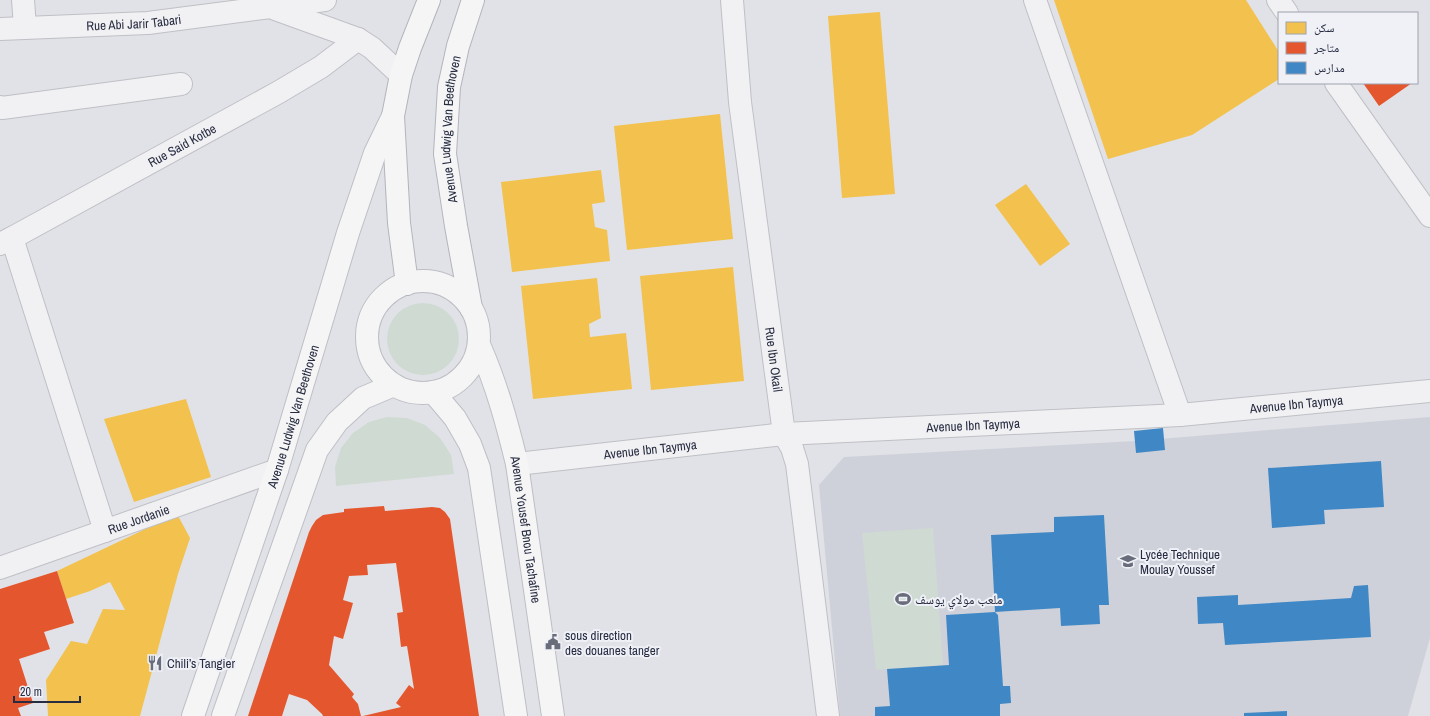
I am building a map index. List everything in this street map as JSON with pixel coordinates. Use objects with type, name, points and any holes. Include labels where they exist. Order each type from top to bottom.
[{"type":"main road","name":"Avenue Ludwig Van Beethoven","points":[[407,284],[399,223],[393,116],[401,75],[429,0]]},
{"type":"main road","name":"Avenue Ludwig Van Beethoven","points":[[471,308],[445,154],[449,87],[458,46],[473,0]]},
{"type":"main road","name":"Avenue Ludwig Van Beethoven","points":[[193,716],[277,470],[348,232],[375,153],[393,116]]},
{"type":"main road","points":[[425,281],[443,285],[453,291],[471,308],[477,322],[480,347],[470,368],[460,379],[447,388],[433,392],[419,393],[394,385],[380,373],[371,357],[367,339],[370,321],[377,305],[390,292],[407,284],[425,281]]},
{"type":"main road","name":"Avenue Yousef Bnou Tachafine","points":[[480,347],[492,377],[509,429],[517,464],[553,716]]},
{"type":"main road","points":[[222,716],[317,450],[338,422],[363,398],[394,385]]},
{"type":"main road","points":[[433,392],[455,418],[470,444],[479,468],[516,716]]},
{"type":"street","points":[[23,0],[25,27]]},
{"type":"street","name":"Rue Abi Jarir Tabari","points":[[0,29],[148,23],[232,6],[268,7],[325,0]]},
{"type":"street","name":"Rue Ibn Okail","points":[[732,0],[740,102],[784,434],[792,448],[797,464],[828,716]]},
{"type":"street","points":[[1035,0],[1180,414]]},
{"type":"street","points":[[1278,0],[1286,12]]},
{"type":"street","name":"Rue Abi Jarir Tabari","points":[[268,7],[358,39],[372,48],[401,75]]},
{"type":"street","name":"Rue Said Kotbe","points":[[6,241],[279,92],[321,67],[358,39]]},
{"type":"street","points":[[0,107],[2,108],[181,84]]},
{"type":"street","points":[[1337,84],[1430,216]]},
{"type":"street","points":[[6,241],[105,531]]},
{"type":"street","name":"Avenue Ibn Taymya","points":[[517,464],[784,434],[1180,414],[1430,391]]},
{"type":"street","name":"Rue Jordanie","points":[[0,568],[277,470]]},
{"type":"shaded area","points":[[423,303],[443,309],[453,319],[459,339],[453,359],[443,369],[423,375],[403,369],[393,359],[387,339],[393,319],[403,309]]},
{"type":"shaded area","points":[[387,417],[407,418],[425,425],[440,438],[451,455],[454,474],[336,486],[335,467],[341,448],[353,433],[369,422]]},
{"type":"shaded area","name":"Lycée Technique Moulay Youssef","points":[[1430,417],[1430,638],[1408,716],[840,716],[819,485],[844,457],[1135,441]]},
{"type":"shaded area","name":"ملعب مولاي يوسف","points":[[933,528],[943,665],[876,670],[862,533]]},
{"type":"building: سكن","points":[[1054,0],[1246,0],[1278,50],[1278,80],[1192,135],[1108,159]]},
{"type":"building: سكن","points":[[880,12],[895,194],[842,198],[828,16]]},
{"type":"building: سكن","points":[[720,114],[733,239],[627,250],[614,126]]},
{"type":"building: سكن","points":[[601,170],[605,202],[592,204],[595,227],[607,230],[610,261],[512,272],[501,182]]},
{"type":"building: سكن","points":[[1026,184],[1070,244],[1040,266],[995,205]]},
{"type":"building: سكن","points":[[733,267],[744,381],[651,390],[640,276]]},
{"type":"building: سكن","points":[[597,278],[601,318],[589,324],[590,337],[626,333],[632,389],[533,399],[521,286]]},
{"type":"building: سكن","points":[[186,399],[211,477],[134,502],[104,419]]},
{"type":"building: سكن","points":[[177,514],[190,538],[178,574],[140,716],[48,716],[46,680],[71,641],[87,644],[103,609],[125,610],[110,582],[66,599],[57,571]]},
{"type":"building: متاجر","points":[[1364,84],[1411,84],[1379,106]]},
{"type":"building: متاجر","points":[[384,506],[385,511],[432,507],[440,508],[450,519],[479,716],[363,716],[401,707],[396,703],[409,685],[414,689],[407,646],[401,647],[397,613],[403,612],[396,563],[367,565],[368,575],[349,576],[343,600],[353,603],[343,639],[334,636],[329,665],[354,694],[352,697],[358,704],[361,716],[323,716],[307,700],[289,694],[282,716],[248,716],[312,526],[316,520],[323,515],[344,512],[344,509]]},
{"type":"building: متاجر","points":[[57,571],[74,623],[44,632],[50,649],[19,659],[33,703],[18,708],[21,716],[0,716],[0,589]]},
{"type":"building: مدارس","points":[[1163,428],[1165,450],[1136,453],[1134,431]]},
{"type":"building: مدارس","points":[[1381,461],[1384,507],[1324,510],[1325,524],[1272,528],[1268,468]]},
{"type":"building: مدارس","points":[[1104,515],[1109,605],[1099,605],[1100,624],[1061,626],[1060,608],[995,612],[991,535],[1054,532],[1054,517]]},
{"type":"building: مدارس","points":[[1368,585],[1371,637],[1225,645],[1223,623],[1198,624],[1197,597],[1238,595],[1238,605],[1351,598],[1354,586]]},
{"type":"building: مدارس","points":[[995,612],[998,615],[1003,686],[1010,686],[1011,703],[1000,704],[1000,716],[875,716],[875,707],[890,706],[887,669],[949,665],[946,615]]},
{"type":"building: مدارس","points":[[1287,711],[1287,716],[1244,716],[1244,713]]},
{"type":"place","name":"Lycée Technique Moulay Youssef","points":[[1128,561]]},
{"type":"place","name":"ملعب مولاي يوسف","points":[[903,599]]},
{"type":"place","name":"sous direction des douanes tanger","points":[[553,642]]},
{"type":"place","name":"Chili’s Tangier","points":[[155,663]]}]
